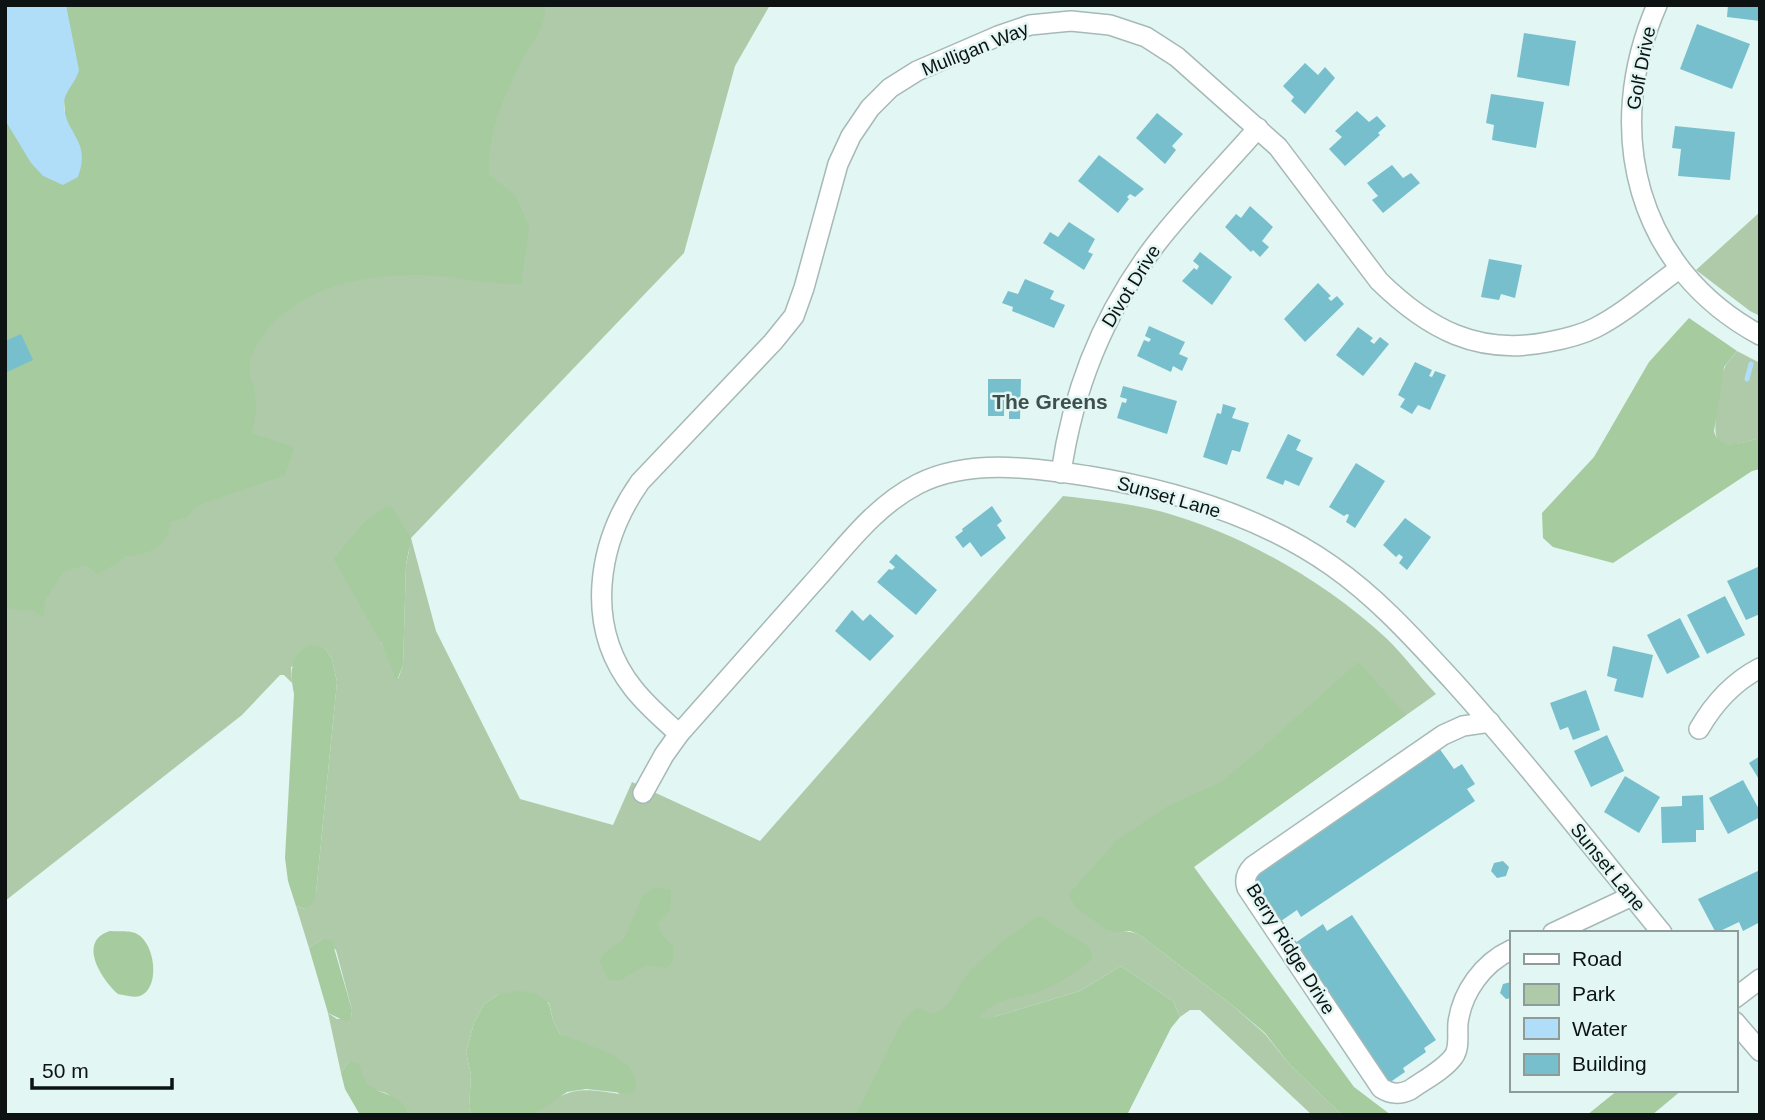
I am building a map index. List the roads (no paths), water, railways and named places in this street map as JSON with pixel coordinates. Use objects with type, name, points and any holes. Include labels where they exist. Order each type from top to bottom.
[{"type":"street","name":"Golf Drive","points":[[1657,5],[1644,34],[1632,102],[1631,130],[1643,201],[1658,236],[1679,269],[1738,323],[1760,335]]},
{"type":"street","name":"Mulligan Way","points":[[679,734],[633,688],[611,648],[601,593],[602,573],[610,537],[622,507],[640,482],[773,342],[794,316],[838,164],[855,129],[890,88],[917,71],[998,36],[1044,23],[1090,22],[1128,30],[1163,47],[1278,148],[1379,281],[1419,316],[1466,339],[1492,345],[1528,345],[1580,334],[1606,322],[1679,269]]},
{"type":"street","name":"Divot Drive","points":[[1061,473],[1069,428],[1084,373],[1122,293],[1158,242],[1258,128]]},
{"type":"street","name":"Sunset Lane","points":[[643,793],[679,734],[851,539],[900,495],[927,480],[958,470],[987,467],[1061,473],[1144,486],[1195,500],[1267,530],[1329,564],[1389,611],[1490,722],[1660,931]]},
{"type":"street","points":[[1699,729],[1712,708],[1732,687],[1760,668]]},
{"type":"street","name":"Berry Ridge Drive","points":[[1490,722],[1463,726],[1443,735],[1253,866],[1246,876],[1247,888],[1381,1088],[1392,1093],[1402,1093],[1452,1059],[1457,1049],[1459,1017],[1474,980],[1489,965],[1510,951]]},
{"type":"street","points":[[1557,931],[1632,896]]},
{"type":"street","points":[[1737,996],[1760,979]]},
{"type":"street","points":[[1737,1024],[1760,1051]]},
{"type":"water","points":[[5,5],[66,5],[79,70],[64,106],[65,115],[82,155],[78,177],[63,185],[43,176],[31,163],[5,120]]},
{"type":"waterway","points":[[1747,379],[1751,364]]},
{"type":"district","name":"The Greens","points":[[1050,401]]}]
